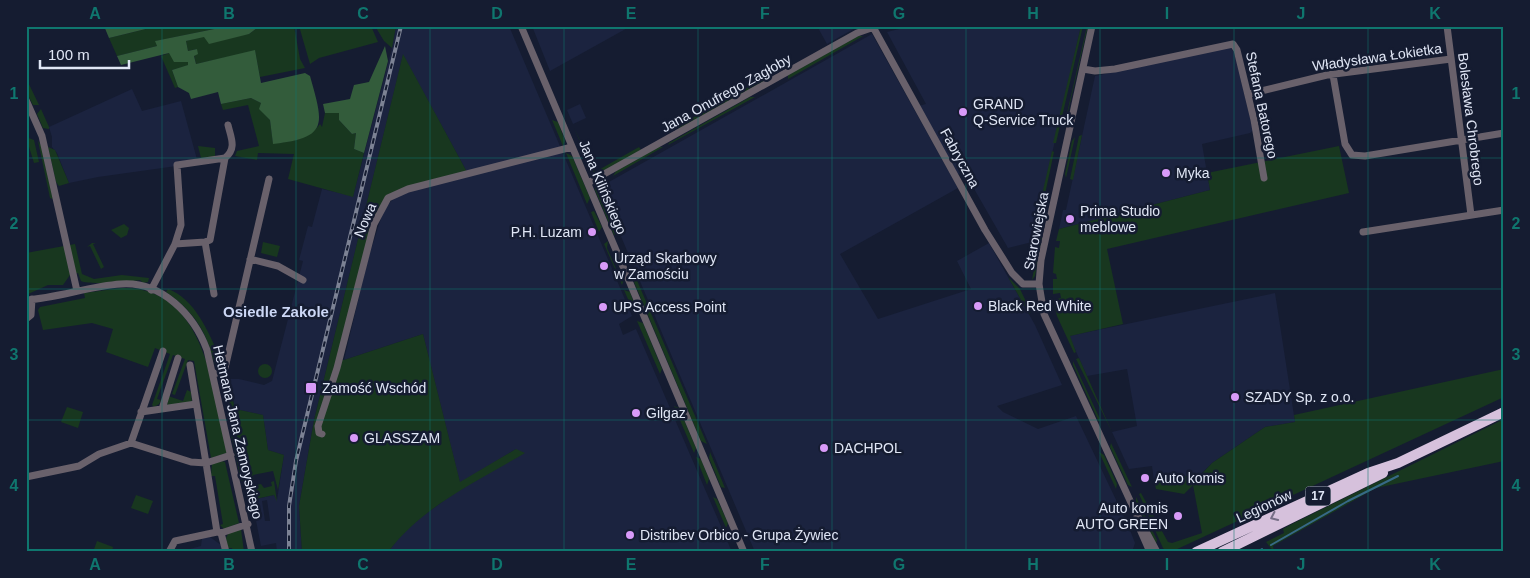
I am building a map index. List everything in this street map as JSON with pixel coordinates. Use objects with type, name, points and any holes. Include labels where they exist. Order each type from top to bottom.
[{"type":"highway","name":"Legionów","points":[[1222,552],[1504,412]]},
{"type":"highway","name":"Legionów","points":[[1196,552],[1368,473],[1398,463]]},
{"type":"street","name":"Jana Kilińskiego","points":[[520,26],[744,552]]},
{"type":"street","name":"Starowiejska","points":[[1092,26],[1041,260],[1039,284],[1046,319],[1136,514],[1144,525],[1157,552]]},
{"type":"street","name":"Bolesława Chrobrego","points":[[1446,26],[1471,214]]},
{"type":"street","name":"Jana Onufrego Zagłoby","points":[[588,183],[857,33],[875,27]]},
{"type":"street","name":"Fabryczna","points":[[875,27],[985,230],[1012,273],[1024,284],[1039,284]]},
{"type":"street","name":"Stefana Batorego","points":[[1083,69],[1095,71],[1115,68],[1228,43],[1233,44],[1237,50],[1249,94],[1264,178]]},
{"type":"street","name":"Władysława Łokietka","points":[[1249,94],[1333,74],[1451,59]]},
{"type":"street","points":[[1333,74],[1345,144],[1352,155],[1365,156],[1504,133]]},
{"type":"street","points":[[26,100],[42,136],[78,291]]},
{"type":"street","points":[[176,244],[210,240],[225,158],[232,151],[233,147],[228,125]]},
{"type":"street","name":"Nowa","points":[[322,434],[319,433],[318,426],[337,368],[368,243],[376,218],[388,198],[408,189],[572,147]]},
{"type":"street","points":[[151,290],[176,244],[181,216],[176,165],[225,158]]},
{"type":"street","points":[[213,374],[222,372],[225,368],[269,179]]},
{"type":"street","points":[[1363,232],[1504,210]]},
{"type":"street","points":[[205,242],[214,294]]},
{"type":"street","points":[[250,259],[278,266],[303,280]]},
{"type":"street","name":"Hetmana Jana Zamoyskiego","points":[[29,299],[123,284],[151,290],[171,300],[194,322],[207,350],[248,524],[252,552]]},
{"type":"street","points":[[26,319],[31,315],[29,299]]},
{"type":"street","points":[[131,443],[163,351]]},
{"type":"street","points":[[162,409],[178,358]]},
{"type":"street","points":[[190,365],[219,532],[226,552]]},
{"type":"street","points":[[142,412],[196,404]]},
{"type":"street","points":[[26,477],[78,466],[99,454],[131,443],[191,462],[206,463],[232,455]]},
{"type":"street","name":"Starowiejska","points":[[1136,514],[1139,527],[1150,552]]},
{"type":"street","points":[[169,552],[175,542],[248,524]]},
{"type":"shaded area","points":[[396,26],[509,26],[632,316],[619,324],[623,335],[636,329],[732,552],[388,552],[404,531],[516,449],[460,483],[423,334],[344,360],[368,259],[384,209],[396,196],[467,172],[403,55],[314,420],[299,506],[302,552],[277,552],[276,543],[261,546],[252,500],[274,495],[277,500],[284,455],[268,450],[263,415],[235,409],[229,379],[239,379],[264,385],[272,381],[303,261],[299,260],[308,226],[312,227],[322,189],[353,196],[392,48]],"holes":[[[267,500],[270,521],[265,521],[262,501]]]},
{"type":"shaded area","points":[[532,26],[631,26],[550,71]]},
{"type":"shaded area","points":[[817,26],[859,26],[827,44]]},
{"type":"shaded area","points":[[911,26],[1081,26],[1032,242],[1008,248],[965,173],[958,174],[919,106],[926,104],[887,32]]},
{"type":"shaded area","name":"Black Red White","points":[[872,34],[958,188],[840,254],[878,319],[971,289],[957,261],[989,243],[1035,325],[1062,385],[997,406],[1003,412],[1038,429],[1076,416],[1128,525],[1135,543],[1132,552],[755,552],[600,187]]},
{"type":"shaded area","points":[[1230,47],[1234,52],[1253,130],[1250,133],[1202,144],[1210,190],[1059,229],[1063,210],[1066,210],[1095,76]]},
{"type":"shaded area","points":[[132,89],[142,111],[181,101],[198,163],[69,183],[57,153],[52,147],[49,127]]},
{"type":"shaded area","points":[[580,104],[586,118],[573,124],[567,110]]},
{"type":"shaded area","points":[[1275,293],[1295,422],[1265,427],[1212,463],[1193,482],[1192,475],[1154,481],[1152,466],[1129,469],[1112,432],[1137,426],[1127,369],[1087,376],[1069,336]]},
{"type":"shaded area","points":[[210,537],[221,545],[223,552],[179,552],[201,546],[202,538]]},
{"type":"green space","points":[[104,26],[158,26],[109,38]]},
{"type":"green space","points":[[158,26],[229,26],[156,41],[157,46],[117,56],[109,38]]},
{"type":"green space","points":[[229,26],[263,26],[249,34],[209,44],[204,37],[186,41],[188,51],[197,49],[198,54],[194,56],[196,64],[255,50],[261,83],[305,73],[310,76],[318,106],[318,125],[313,132],[305,137],[273,144],[270,120],[259,109],[261,103],[251,98],[221,104],[218,92],[191,99],[189,93],[178,87],[172,70],[188,65],[188,62],[174,62],[169,53],[121,65],[117,56],[157,46],[155,41]]},
{"type":"green space","points":[[263,26],[294,26],[300,59],[305,68],[260,77],[255,51],[196,64],[194,55],[197,49],[188,51],[186,41],[204,36],[249,34]]},
{"type":"green space","points":[[299,26],[371,26],[378,42],[319,58],[310,64]]},
{"type":"green space","points":[[375,26],[396,26],[392,48],[384,41]]},
{"type":"green space","points":[[1081,26],[1083,26],[1056,143],[1053,143]]},
{"type":"green space","points":[[1088,26],[1067,116],[1067,113]]},
{"type":"green space","points":[[858,36],[863,36],[788,79],[788,75]]},
{"type":"green space","points":[[385,46],[388,61],[364,153],[354,149],[356,133],[352,134],[339,120],[339,113],[325,113],[323,104],[350,99],[354,85],[369,82]]},
{"type":"green space","points":[[169,53],[188,62],[189,65],[172,70],[178,87],[175,88],[161,56]]},
{"type":"green space","points":[[403,54],[467,172],[384,200],[338,359],[344,360],[423,334],[460,482],[516,449],[525,453],[469,485],[434,508],[417,521],[388,552],[302,552],[299,506],[314,420]]},
{"type":"green space","points":[[770,75],[770,78],[680,129],[675,127]]},
{"type":"green space","points":[[26,78],[39,105],[33,105],[26,91]]},
{"type":"green space","points":[[750,97],[755,97],[668,145],[669,143]]},
{"type":"green space","points":[[251,98],[261,103],[260,109],[270,120],[273,143],[293,141],[305,137],[320,124],[322,127],[325,113],[339,113],[339,120],[352,134],[356,133],[354,149],[364,153],[353,197],[288,179],[294,154],[258,153],[257,160],[235,156],[237,151],[259,146],[248,105],[223,110],[221,104]]},
{"type":"green space","points":[[41,109],[49,129],[43,128],[37,114]]},
{"type":"green space","points":[[552,120],[558,122],[565,141],[563,146]]},
{"type":"green space","points":[[574,128],[595,172],[639,147],[641,150],[595,176]]},
{"type":"green space","points":[[1082,135],[1073,180],[1070,179],[1079,136]]},
{"type":"green space","points":[[26,137],[34,140],[39,162],[34,163]]},
{"type":"green space","points":[[1075,137],[1066,178],[1065,174],[1072,141]]},
{"type":"green space","points":[[38,141],[41,145],[53,199],[50,198]]},
{"type":"green space","points":[[198,146],[215,148],[215,157],[201,158]]},
{"type":"green space","points":[[1339,146],[1349,193],[1107,249],[1123,324],[1070,336],[1076,352],[1074,353],[1057,316],[1053,300],[1061,298],[1060,293],[1053,294],[1053,279],[1057,279],[1056,274],[1053,273],[1055,247],[1059,248],[1060,241],[1056,241],[1059,229],[1210,190],[1207,173]]},
{"type":"green space","points":[[48,147],[55,150],[69,183],[59,186],[56,182]]},
{"type":"green space","points":[[659,147],[663,147],[613,176],[616,171]]},
{"type":"green space","points":[[1052,151],[1054,152],[1044,199],[1041,199]]},
{"type":"green space","points":[[566,153],[572,156],[590,198],[587,204]]},
{"type":"green space","points":[[596,184],[617,233],[614,235],[595,190]]},
{"type":"green space","points":[[594,211],[602,227],[599,232],[591,212]]},
{"type":"green space","points":[[124,224],[129,228],[127,235],[121,238],[111,230]]},
{"type":"green space","points":[[1040,235],[1042,236],[1035,276],[1032,280]]},
{"type":"green space","points":[[608,241],[607,248],[617,271],[622,273],[624,279],[622,285],[604,244]]},
{"type":"green space","points":[[263,242],[280,246],[277,257],[261,253]]},
{"type":"green space","points":[[92,243],[96,243],[93,244],[104,267],[101,269],[90,246],[87,247]]},
{"type":"green space","points":[[75,244],[82,274],[94,279],[122,275],[149,278],[148,282],[143,283],[140,280],[92,283],[81,281],[78,273],[70,275],[63,285],[48,285],[26,295],[26,253]]},
{"type":"green space","points":[[1008,277],[1020,289],[1031,312],[1029,314]]},
{"type":"green space","points":[[636,278],[707,444],[701,441],[634,282]]},
{"type":"green space","points":[[122,288],[150,292],[172,304],[189,324],[201,347],[210,374],[227,453],[211,458],[194,361],[188,360],[175,395],[172,394],[185,359],[173,355],[157,399],[161,400],[154,407],[152,405],[170,354],[155,348],[148,367],[106,352],[113,329],[92,323],[43,330],[38,310],[40,307],[85,298],[84,293]]},
{"type":"green space","points":[[168,289],[186,300],[200,317],[219,356],[224,359],[222,368],[218,369],[216,366],[201,328],[186,308],[166,292]]},
{"type":"green space","points":[[624,290],[630,292],[635,306],[634,313]]},
{"type":"green space","points":[[637,321],[643,323],[662,369],[660,374]]},
{"type":"green space","points":[[1079,358],[1112,432],[1076,359]]},
{"type":"green space","points":[[1073,361],[1100,419],[1099,422],[1073,365]]},
{"type":"green space","points":[[265,364],[270,366],[272,371],[270,376],[265,378],[260,376],[258,371],[260,366]]},
{"type":"green space","points":[[1504,369],[1504,397],[1173,551],[1167,552],[1163,548],[1139,494],[1141,493],[1168,542],[1172,543],[1202,533],[1193,485],[1184,494],[1156,489],[1154,481],[1193,475],[1194,482],[1212,463],[1265,427],[1295,422],[1294,415]]},
{"type":"green space","points":[[227,374],[235,409],[263,415],[268,450],[284,455],[278,490],[273,471],[253,475],[254,480],[247,482],[223,375]]},
{"type":"green space","points":[[187,390],[191,392],[192,402],[167,405],[168,396],[183,401]]},
{"type":"green space","points":[[674,406],[679,408],[696,448],[694,453]]},
{"type":"green space","points":[[67,407],[83,412],[78,428],[61,422]]},
{"type":"green space","points":[[1504,419],[1504,461],[1376,488],[1273,546],[1274,552],[1266,542],[1284,533],[1283,529],[1292,524]]},
{"type":"green space","points":[[233,431],[244,482],[241,480],[231,435]]},
{"type":"green space","points":[[1111,443],[1132,487],[1128,485],[1110,447]]},
{"type":"green space","points":[[710,452],[725,488],[721,487],[709,458]]},
{"type":"green space","points":[[1099,452],[1104,455],[1117,484],[1116,489]]},
{"type":"green space","points":[[696,457],[701,459],[709,479],[707,485]]},
{"type":"green space","points":[[225,462],[239,523],[224,529],[220,525],[223,524],[215,476],[211,476],[212,463]]},
{"type":"green space","points":[[274,481],[277,502],[274,495],[251,500],[248,487],[261,484],[264,488],[272,486],[271,482]]},
{"type":"green space","points":[[136,495],[153,501],[148,514],[131,508]]},
{"type":"green space","points":[[713,497],[717,499],[728,523],[726,528]]},
{"type":"green space","points":[[1136,497],[1157,540],[1156,544],[1136,502]]},
{"type":"green space","points":[[241,529],[244,552],[233,552],[232,548],[228,548],[226,538],[229,532]]},
{"type":"green space","points":[[97,541],[113,547],[112,552],[93,552]]},
{"type":"waterway","points":[[1271,545],[1348,501],[1398,476]]},
{"type":"waterway","points":[[1257,552],[1262,549]]},
{"type":"railway","points":[[289,552],[289,506],[296,461],[401,26]]},
{"type":"place","name":"GRAND Q-Service Truck","points":[[963,112]]},
{"type":"place","name":"Myka","points":[[1166,173]]},
{"type":"place","name":"Prima Studio meblowe","points":[[1070,219]]},
{"type":"place","name":"P.H. Luzam","points":[[592,232]]},
{"type":"place","name":"Urząd Skarbowy w Zamościu","points":[[604,266]]},
{"type":"place","name":"Black Red White","points":[[978,306]]},
{"type":"place","name":"UPS Access Point","points":[[603,307]]},
{"type":"place","name":"Zamość Wschód","points":[[311,388]]},
{"type":"place","name":"SZADY Sp. z o.o.","points":[[1235,397]]},
{"type":"place","name":"Gilgaz","points":[[636,413]]},
{"type":"place","name":"GLASSZAM","points":[[354,438]]},
{"type":"place","name":"DACHPOL","points":[[824,448]]},
{"type":"place","name":"Auto komis","points":[[1145,478]]},
{"type":"place","name":"Auto komis AUTO GREEN","points":[[1178,516]]},
{"type":"place","name":"Distribev Orbico - Grupa Żywiec","points":[[630,535]]},
{"type":"district","name":"Osiedle Zakole","points":[[276,311]]}]
